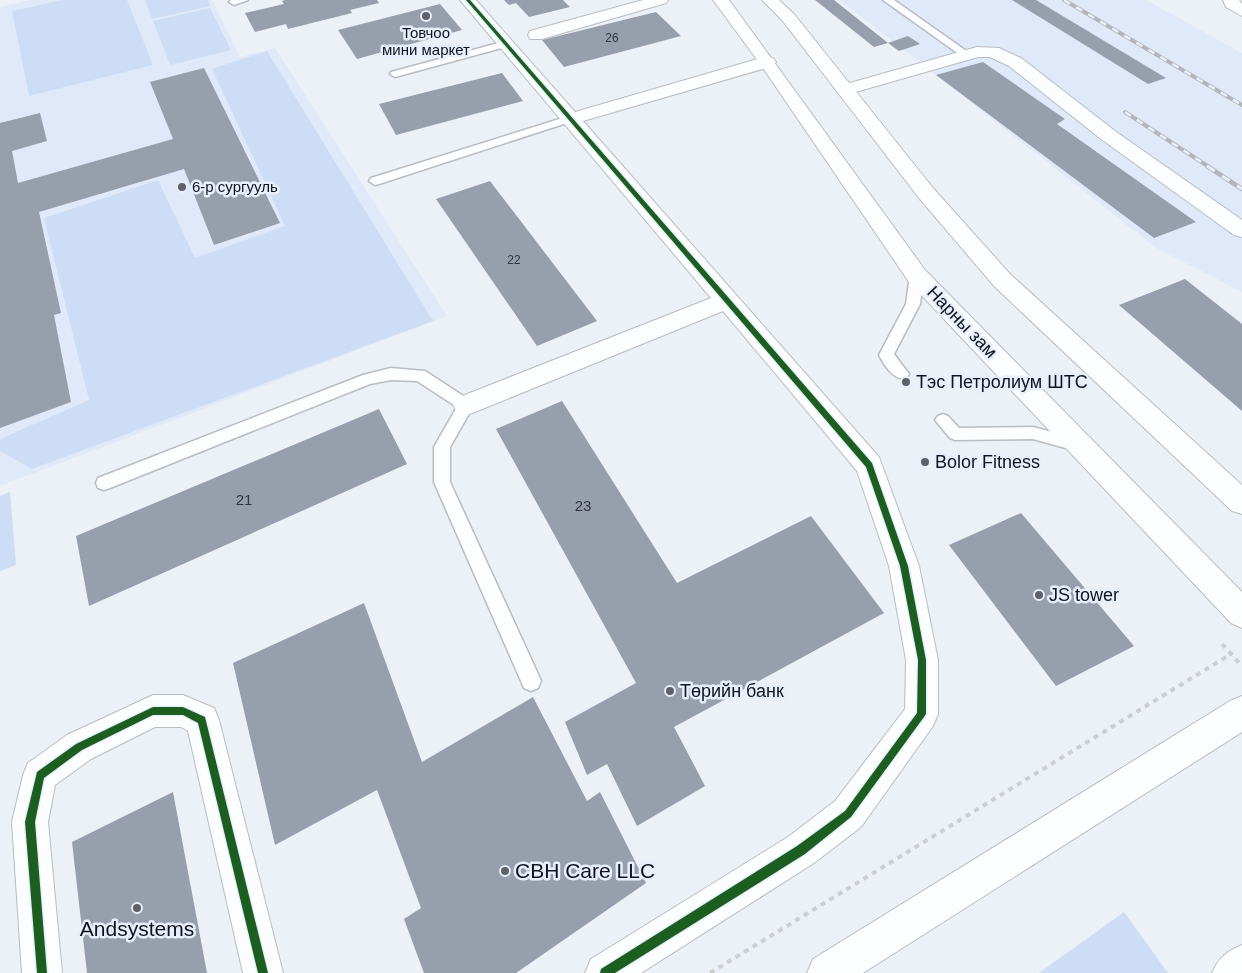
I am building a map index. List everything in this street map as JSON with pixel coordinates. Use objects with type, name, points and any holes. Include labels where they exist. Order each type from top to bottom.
[{"type":"street","points":[[468,0],[870,465],[904,566],[922,660],[921,714],[848,814],[802,850],[605,973]]},
{"type":"street","points":[[536,34],[660,0]]},
{"type":"street","name":"Нарны зам","points":[[721,0],[767,62],[917,276],[1242,613]]},
{"type":"street","points":[[770,0],[788,17],[926,193],[1002,280],[1242,502]]},
{"type":"street","points":[[1231,0],[1232,4],[1242,11]]},
{"type":"street","points":[[590,6],[602,17]]},
{"type":"street","points":[[845,90],[978,52],[993,52],[1015,62],[1108,135],[1242,230]]},
{"type":"street","points":[[570,119],[767,62]]},
{"type":"street","points":[[466,405],[728,300]]},
{"type":"street","points":[[42,973],[30,822],[40,775],[79,747],[153,711],[183,711],[202,720],[263,973]]},
{"type":"street","points":[[827,973],[1242,713]]},
{"type":"street","points":[[1232,973],[1242,965]]},
{"type":"lane","points":[[888,0],[967,55]]},
{"type":"lane","points":[[395,74],[506,44]]},
{"type":"lane","points":[[375,181],[570,119]]},
{"type":"lane","points":[[902,374],[886,355],[913,304],[917,276]]},
{"type":"lane","points":[[104,483],[368,379],[391,374],[420,375],[466,405],[442,447],[442,482],[531,681]]},
{"type":"lane","points":[[943,420],[955,434],[1033,433],[1082,447]]},
{"type":"path","points":[[710,973],[1231,654]]},
{"type":"shaded area","name":"6-р сургууль","points":[[30,0],[212,0],[240,57],[275,48],[447,316],[0,486],[0,7]]},
{"type":"shaded area","points":[[63,0],[127,0],[153,65],[29,96],[12,11]]},
{"type":"shaded area","points":[[145,0],[208,0],[210,6],[152,19]]},
{"type":"shaded area","points":[[840,0],[1146,0],[1242,53],[1242,292],[1155,247]]},
{"type":"shaded area","points":[[210,8],[231,50],[170,65],[153,21]]},
{"type":"shaded area","points":[[267,51],[433,321],[32,469],[0,451],[0,439],[89,400],[44,218],[158,180],[195,258],[285,226],[212,69]]},
{"type":"shaded area","points":[[10,492],[16,565],[0,571],[0,496]]},
{"type":"shaded area","points":[[1124,912],[1168,973],[1039,973]]},
{"type":"building","points":[[377,0],[379,3],[350,10],[352,13],[288,29],[286,24],[255,32],[245,13],[284,4],[282,1]]},
{"type":"building","points":[[504,0],[563,0],[570,7],[529,17],[516,3],[509,5]]},
{"type":"building","points":[[815,0],[834,0],[888,43],[874,47]]},
{"type":"building","points":[[1012,0],[1036,0],[1166,78],[1148,84]]},
{"type":"building","points":[[440,4],[462,30],[357,59],[338,30]]},
{"type":"building","points":[[656,12],[681,36],[564,67],[542,40]]},
{"type":"building","points":[[908,36],[920,44],[899,51],[888,43]]},
{"type":"building","points":[[983,62],[1065,119],[1057,124],[1196,222],[1154,238],[936,75]]},
{"type":"building","points":[[204,68],[280,223],[214,245],[184,169],[39,212],[61,313],[54,315],[71,402],[0,428],[0,123],[40,113],[47,141],[12,151],[18,183],[173,139],[150,82]]},
{"type":"building","points":[[502,73],[523,101],[396,135],[379,104]]},
{"type":"building","points":[[490,181],[597,321],[537,346],[436,199]]},
{"type":"building","points":[[1185,279],[1242,324],[1242,411],[1119,305]]},
{"type":"building","points":[[562,401],[677,583],[811,516],[884,613],[674,727],[705,786],[637,826],[607,764],[587,775],[565,722],[636,683],[496,429]]},
{"type":"building","points":[[379,409],[407,464],[89,606],[76,536]]},
{"type":"building","name":"JS tower","points":[[1021,513],[1134,646],[1056,686],[949,545]]},
{"type":"building","points":[[364,603],[422,762],[533,697],[587,801],[600,792],[646,883],[516,973],[424,973],[404,919],[421,908],[377,790],[275,845],[233,663]]},
{"type":"building","name":"Andsystems","points":[[173,792],[207,973],[87,973],[72,842]]},
{"type":"railway","points":[[1064,0],[1242,105]]},
{"type":"railway","points":[[1125,112],[1209,167]]},
{"type":"railway","points":[[1207,166],[1242,189]]},
{"type":"cycle path","points":[[468,0],[869,465],[904,566],[922,660],[921,714],[848,814],[801,850],[605,973]]},
{"type":"cycle path","points":[[42,973],[30,822],[40,775],[79,747],[153,711],[183,711],[202,720],[263,973]]},
{"type":"place","name":"Товчоо мини маркет","points":[[426,16]]},
{"type":"place","name":"6-р сургууль","points":[[182,187]]},
{"type":"place","name":"Тэс Петролиум ШТС","points":[[906,382]]},
{"type":"place","name":"Bolor Fitness","points":[[925,462]]},
{"type":"place","name":"JS tower","points":[[1039,595]]},
{"type":"place","name":"Төрийн банк","points":[[670,691]]},
{"type":"place","name":"CBH Care LLC","points":[[505,871]]},
{"type":"place","name":"Andsystems","points":[[137,908]]}]
